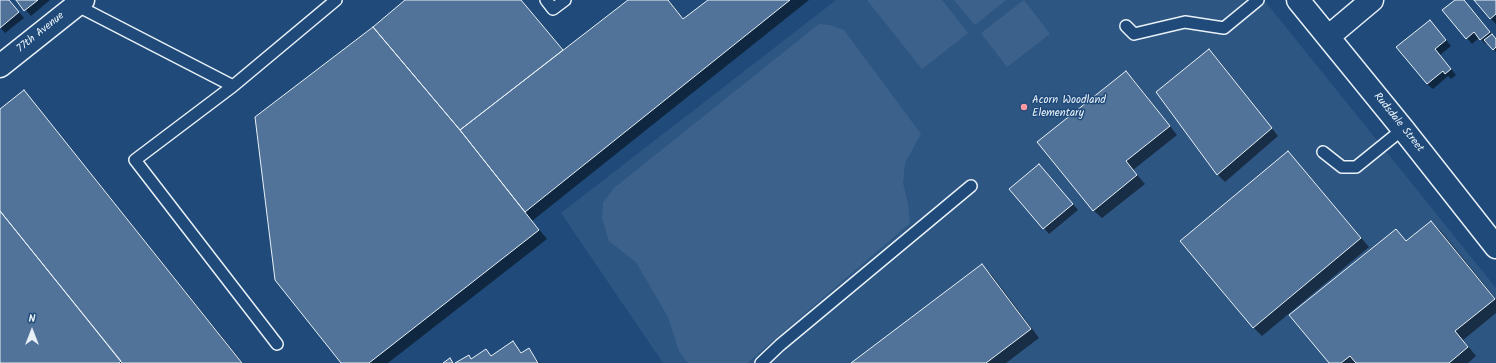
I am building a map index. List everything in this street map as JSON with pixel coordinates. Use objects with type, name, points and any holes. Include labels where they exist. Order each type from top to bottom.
[{"type":"street","name":"Rudsdale Street","points":[[1298,0],[1403,129],[1496,247]]},
{"type":"street","points":[[1328,36],[1372,0]]},
{"type":"street","name":"77th Avenue","points":[[0,66],[80,3]]},
{"type":"lane","points":[[277,344],[135,160],[233,86],[336,0]]},
{"type":"lane","points":[[546,0],[553,9],[565,0]]},
{"type":"lane","points":[[1126,26],[1134,34],[1185,22],[1224,28],[1258,0]]},
{"type":"lane","points":[[80,3],[233,86]]},
{"type":"lane","points":[[1323,152],[1342,167],[1356,167],[1403,129]]},
{"type":"lane","points":[[761,363],[786,340],[971,186]]},
{"type":"shaded area","name":"Acorn Woodland Elementary","points":[[836,0],[1264,0],[1496,288],[1496,363],[663,363],[561,213]]},
{"type":"shaded area","points":[[867,0],[942,0],[968,33],[922,69]]},
{"type":"shaded area","points":[[954,0],[1006,0],[975,25]]},
{"type":"shaded area","points":[[1024,0],[1050,34],[1007,67],[981,33]]},
{"type":"shaded area","points":[[819,24],[830,25],[844,30],[921,134],[905,163],[903,183],[908,204],[910,223],[747,363],[688,363],[679,351],[668,317],[636,262],[609,241],[602,218],[603,203],[614,188]]},
{"type":"building","points":[[0,0],[9,0],[19,12],[0,28]]},
{"type":"building","points":[[16,0],[38,0],[24,11]]},
{"type":"building","points":[[405,0],[521,0],[563,50],[460,130],[373,27]]},
{"type":"building","points":[[628,0],[668,0],[683,19],[708,0],[790,0],[525,212],[460,130]]},
{"type":"building","points":[[1455,0],[1464,0],[1490,32],[1480,40],[1474,32],[1466,39],[1442,10]]},
{"type":"building","points":[[1474,0],[1496,0],[1496,14],[1490,19]]},
{"type":"building","points":[[1430,20],[1446,40],[1435,49],[1451,69],[1445,74],[1443,71],[1427,84],[1396,47]]},
{"type":"building","points":[[373,27],[460,130],[539,230],[369,363],[341,363],[275,280],[255,117]]},
{"type":"building","points":[[1492,34],[1496,39],[1496,47],[1493,50],[1484,40]]},
{"type":"building","points":[[1209,49],[1272,128],[1217,175],[1156,92]]},
{"type":"building","points":[[1126,71],[1170,126],[1126,161],[1137,175],[1093,211],[1037,142]]},
{"type":"building","points":[[24,90],[242,363],[122,363],[0,211],[0,109]]},
{"type":"building","points":[[1288,151],[1361,238],[1253,328],[1180,241]]},
{"type":"building","points":[[1039,164],[1073,204],[1043,229],[1009,189]]},
{"type":"building","points":[[0,211],[121,361],[119,363],[0,363]]},
{"type":"building","points":[[1431,221],[1495,299],[1455,331],[1468,347],[1449,363],[1356,363],[1350,356],[1341,363],[1329,363],[1289,315],[1396,229],[1406,241]]},
{"type":"building","points":[[982,264],[1031,329],[986,363],[851,363]]},
{"type":"building","points":[[513,341],[521,353],[529,348],[538,363],[455,363],[469,355],[471,359],[486,349],[491,356]]},
{"type":"building","points":[[450,358],[453,363],[443,363]]},
{"type":"place","name":"Acorn Woodland Elementary","points":[[1024,107]]}]
